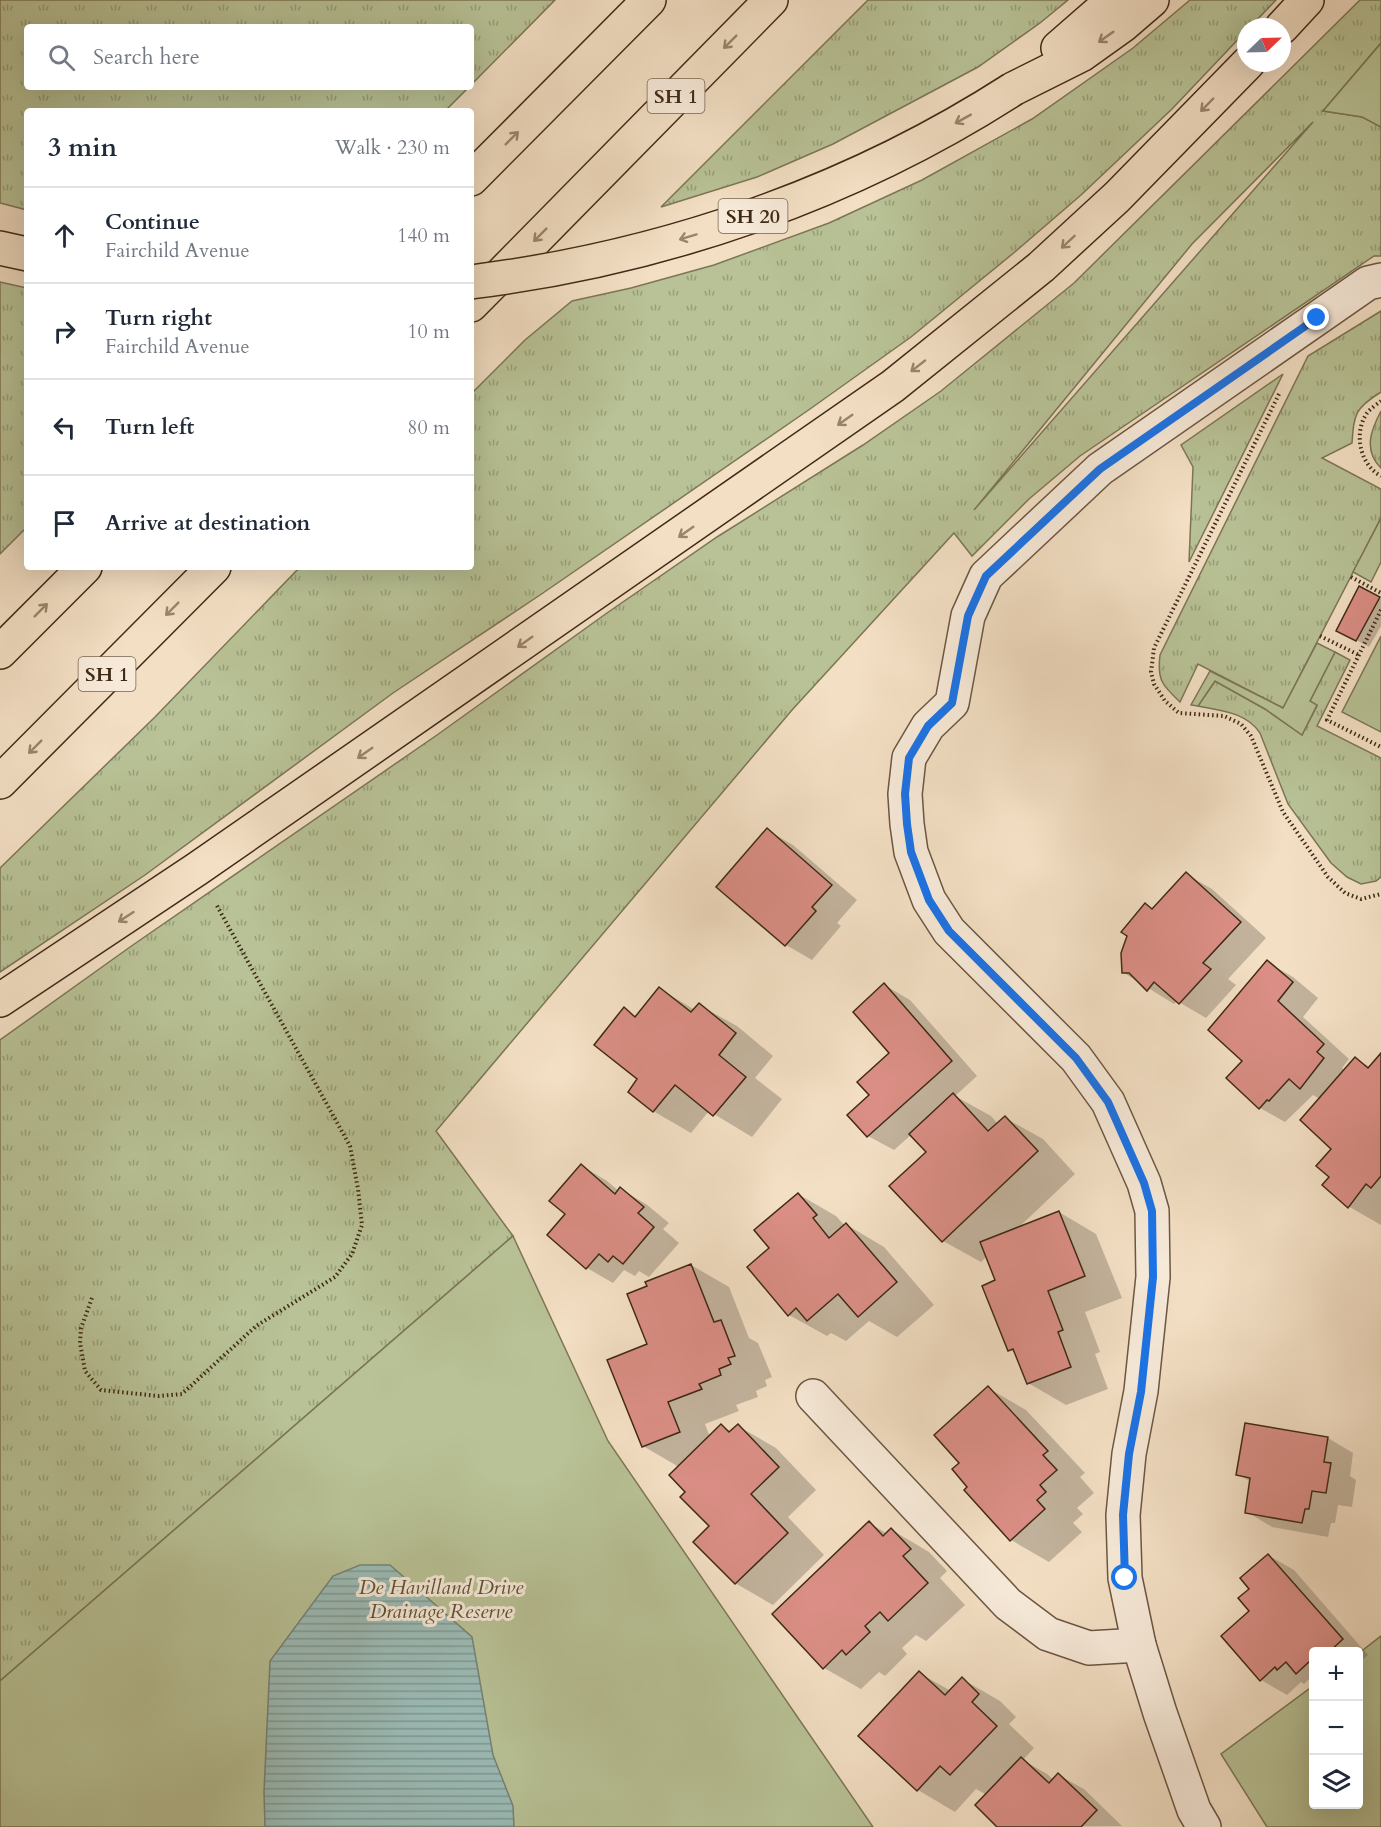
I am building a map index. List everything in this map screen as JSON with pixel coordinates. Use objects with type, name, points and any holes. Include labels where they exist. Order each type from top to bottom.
[{"type":"highway","points":[[474,176],[649,0]]},
{"type":"highway","name":"SH 1","points":[[474,302],[771,0]]},
{"type":"highway","points":[[1013,88],[1113,0]]},
{"type":"highway","points":[[1013,88],[1080,55],[1123,25],[1152,0]]},
{"type":"highway","points":[[1290,18],[1306,0]]},
{"type":"highway","points":[[0,1000],[197,869],[893,386],[1041,267],[1118,197],[1239,72]]},
{"type":"highway","name":"SH 20","points":[[474,282],[560,268],[619,255],[679,240],[751,217],[812,195],[900,154],[978,111],[1013,88]]},
{"type":"highway","points":[[0,248],[24,253]]},
{"type":"highway","points":[[0,652],[82,570]]},
{"type":"highway","name":"SH 1","points":[[0,782],[210,570]]},
{"type":"street","points":[[1204,1827],[1194,1810],[1160,1713],[1139,1645],[1125,1578],[1123,1515],[1129,1454],[1141,1392],[1153,1277],[1152,1211],[1144,1183],[1108,1102],[1076,1058],[949,931],[929,900],[911,852],[907,824],[906,785],[909,758],[928,726],[952,703],[968,616],[986,576],[1100,469],[1368,283],[1381,280]]},
{"type":"street","points":[[813,1396],[1008,1604],[1048,1634],[1089,1648],[1139,1645]]},
{"type":"path","points":[[1280,393],[1154,648],[1151,672],[1154,684],[1165,701],[1179,713],[1224,716],[1241,724],[1251,736],[1283,812],[1328,877],[1345,893],[1361,899],[1381,894]]},
{"type":"path","points":[[1381,401],[1367,413],[1359,436],[1363,457],[1375,473],[1381,476]]},
{"type":"path","points":[[1351,577],[1381,593]]},
{"type":"path","points":[[1381,610],[1327,720],[1381,747]]},
{"type":"path","points":[[1320,636],[1359,655]]},
{"type":"path","points":[[92,1298],[81,1328],[80,1343],[85,1371],[101,1390],[158,1396],[182,1394],[256,1326],[335,1277],[352,1254],[362,1224],[350,1146],[197,869]]},
{"type":"green space","points":[[0,0],[555,0],[474,82],[474,24],[24,24],[24,90],[466,90],[448,108],[24,108],[24,209],[0,203]]},
{"type":"green space","points":[[868,0],[1068,0],[978,67],[833,144],[757,177],[661,207]]},
{"type":"green space","points":[[1190,0],[1276,0],[1259,18],[1237,18],[1237,40],[1172,109],[1081,195],[911,337],[543,593],[393,693],[145,875],[0,972],[0,868],[155,717],[297,570],[474,570],[474,391],[525,340],[572,301],[631,288],[714,265],[829,223],[922,180],[1032,119],[1133,48]]},
{"type":"green space","points":[[1360,0],[1381,0],[1381,43],[1323,111],[1363,117],[1381,127],[1381,256],[1374,256],[1080,456],[1029,499],[972,556],[954,533],[792,710],[436,1131],[513,1236],[0,1681],[0,1040],[717,537],[863,445],[941,391],[1074,283],[1287,72],[1291,72],[1291,68]],"holes":[[[1313,122],[974,510],[1192,244]]]},
{"type":"green space","points":[[1381,43],[1381,127],[1362,117],[1323,111]]},
{"type":"green space","points":[[0,282],[24,287],[24,530],[0,554]]},
{"type":"green space","points":[[1381,311],[1381,392],[1357,413],[1352,443],[1322,458],[1381,489],[1381,518],[1283,708],[1198,664],[1180,702],[1162,682],[1159,670],[1160,655],[1308,356]]},
{"type":"green space","points":[[1283,374],[1189,562],[1193,467],[1181,445]]},
{"type":"green space","points":[[1381,411],[1381,468],[1372,454],[1370,440]]},
{"type":"green space","points":[[1381,518],[1381,562],[1371,582],[1353,572]]},
{"type":"green space","points":[[1381,636],[1381,732],[1342,712]]},
{"type":"green space","points":[[1317,643],[1335,652],[1310,701],[1317,705],[1302,735],[1265,709],[1215,681],[1198,706],[1191,705],[1210,671],[1283,708]]},
{"type":"green space","points":[[1335,652],[1350,660],[1317,726],[1381,758],[1381,877],[1376,881],[1361,884],[1347,877],[1331,863],[1288,804],[1260,733],[1254,726],[1224,711],[1198,706],[1215,681],[1265,709],[1302,735],[1317,706],[1310,701]]},
{"type":"green space","name":"De Havilland Drive Drainage Reserve","points":[[513,1236],[608,1441],[873,1827],[0,1827],[0,1681]]},
{"type":"green space","points":[[1381,1636],[1381,1827],[1267,1827],[1221,1754],[1309,1689],[1309,1809],[1363,1809],[1363,1650]]},
{"type":"water","points":[[360,1565],[390,1565],[472,1637],[493,1755],[513,1806],[514,1827],[265,1827],[264,1792],[270,1661],[333,1576]]},
{"type":"building","points":[[1359,586],[1380,597],[1356,641],[1336,631]]},
{"type":"building","points":[[767,828],[832,885],[812,907],[816,911],[785,946],[716,887]]},
{"type":"building","points":[[1186,872],[1241,922],[1203,963],[1211,969],[1179,1004],[1154,982],[1147,991],[1129,973],[1122,973],[1121,953],[1127,936],[1121,932],[1145,903],[1152,909]]},
{"type":"building","points":[[1267,960],[1293,982],[1278,1001],[1324,1044],[1317,1052],[1324,1058],[1300,1089],[1289,1079],[1259,1109],[1226,1078],[1242,1061],[1208,1030]]},
{"type":"building","points":[[884,983],[952,1061],[867,1137],[847,1115],[869,1095],[857,1082],[889,1053],[853,1012]]},
{"type":"building","points":[[659,987],[691,1012],[699,1003],[736,1033],[719,1055],[746,1077],[713,1116],[675,1085],[653,1112],[628,1092],[637,1079],[594,1045],[624,1007],[635,1017]]},
{"type":"building","points":[[1381,1053],[1381,1176],[1371,1188],[1366,1184],[1348,1208],[1322,1185],[1329,1177],[1316,1166],[1331,1149],[1300,1120],[1355,1057],[1368,1068]]},
{"type":"building","points":[[953,1093],[988,1131],[1005,1116],[1038,1151],[942,1242],[889,1186],[926,1152],[909,1134]]},
{"type":"building","points":[[581,1164],[615,1194],[620,1187],[644,1207],[638,1213],[654,1227],[623,1264],[613,1256],[608,1262],[599,1254],[586,1269],[547,1235],[565,1214],[549,1201]]},
{"type":"building","points":[[798,1193],[817,1215],[813,1218],[829,1238],[846,1223],[897,1282],[858,1317],[838,1294],[807,1321],[796,1308],[788,1316],[747,1267],[769,1248],[754,1230]]},
{"type":"building","points":[[1059,1211],[1085,1276],[1048,1291],[1063,1330],[1058,1332],[1071,1367],[1027,1384],[1013,1349],[1008,1351],[982,1286],[995,1280],[980,1242]]},
{"type":"building","points":[[691,1264],[714,1322],[721,1320],[735,1356],[728,1358],[731,1364],[719,1369],[721,1375],[699,1384],[702,1389],[668,1402],[680,1432],[642,1447],[607,1360],[647,1344],[627,1294],[647,1286],[645,1282]]},
{"type":"building","points":[[988,1386],[1048,1451],[1043,1455],[1057,1470],[1040,1485],[1046,1492],[1037,1500],[1045,1509],[1010,1541],[964,1490],[967,1487],[952,1469],[959,1463],[934,1435]]},
{"type":"building","points":[[1245,1423],[1328,1437],[1324,1462],[1331,1463],[1326,1493],[1312,1491],[1309,1509],[1305,1509],[1302,1523],[1245,1513],[1250,1478],[1236,1475]]},
{"type":"building","points":[[721,1424],[729,1432],[738,1424],[779,1467],[751,1494],[788,1533],[735,1584],[693,1542],[709,1526],[680,1497],[685,1492],[669,1475]]},
{"type":"building","points":[[869,1521],[883,1536],[891,1528],[911,1549],[903,1556],[928,1583],[888,1621],[880,1612],[865,1626],[870,1632],[846,1655],[842,1650],[823,1669],[772,1614]]},
{"type":"building","points":[[1268,1554],[1343,1639],[1334,1647],[1309,1647],[1309,1662],[1296,1674],[1286,1662],[1277,1670],[1275,1667],[1260,1681],[1221,1636],[1249,1611],[1238,1598],[1249,1589],[1240,1578]]},
{"type":"building","points":[[919,1671],[945,1695],[962,1677],[979,1694],[972,1702],[997,1726],[950,1775],[940,1766],[917,1791],[858,1736]]},
{"type":"building","points":[[1021,1757],[1049,1783],[1058,1773],[1097,1810],[1081,1827],[997,1827],[975,1805]]},
{"type":"route","points":[[1125,1578],[1123,1515],[1129,1454],[1141,1392],[1153,1277],[1152,1211],[1144,1183],[1108,1102],[1076,1058],[949,931],[929,900],[911,852],[907,824],[905,794],[909,758],[928,726],[952,703],[968,616],[986,576],[1100,469],[1317,318]]}]
